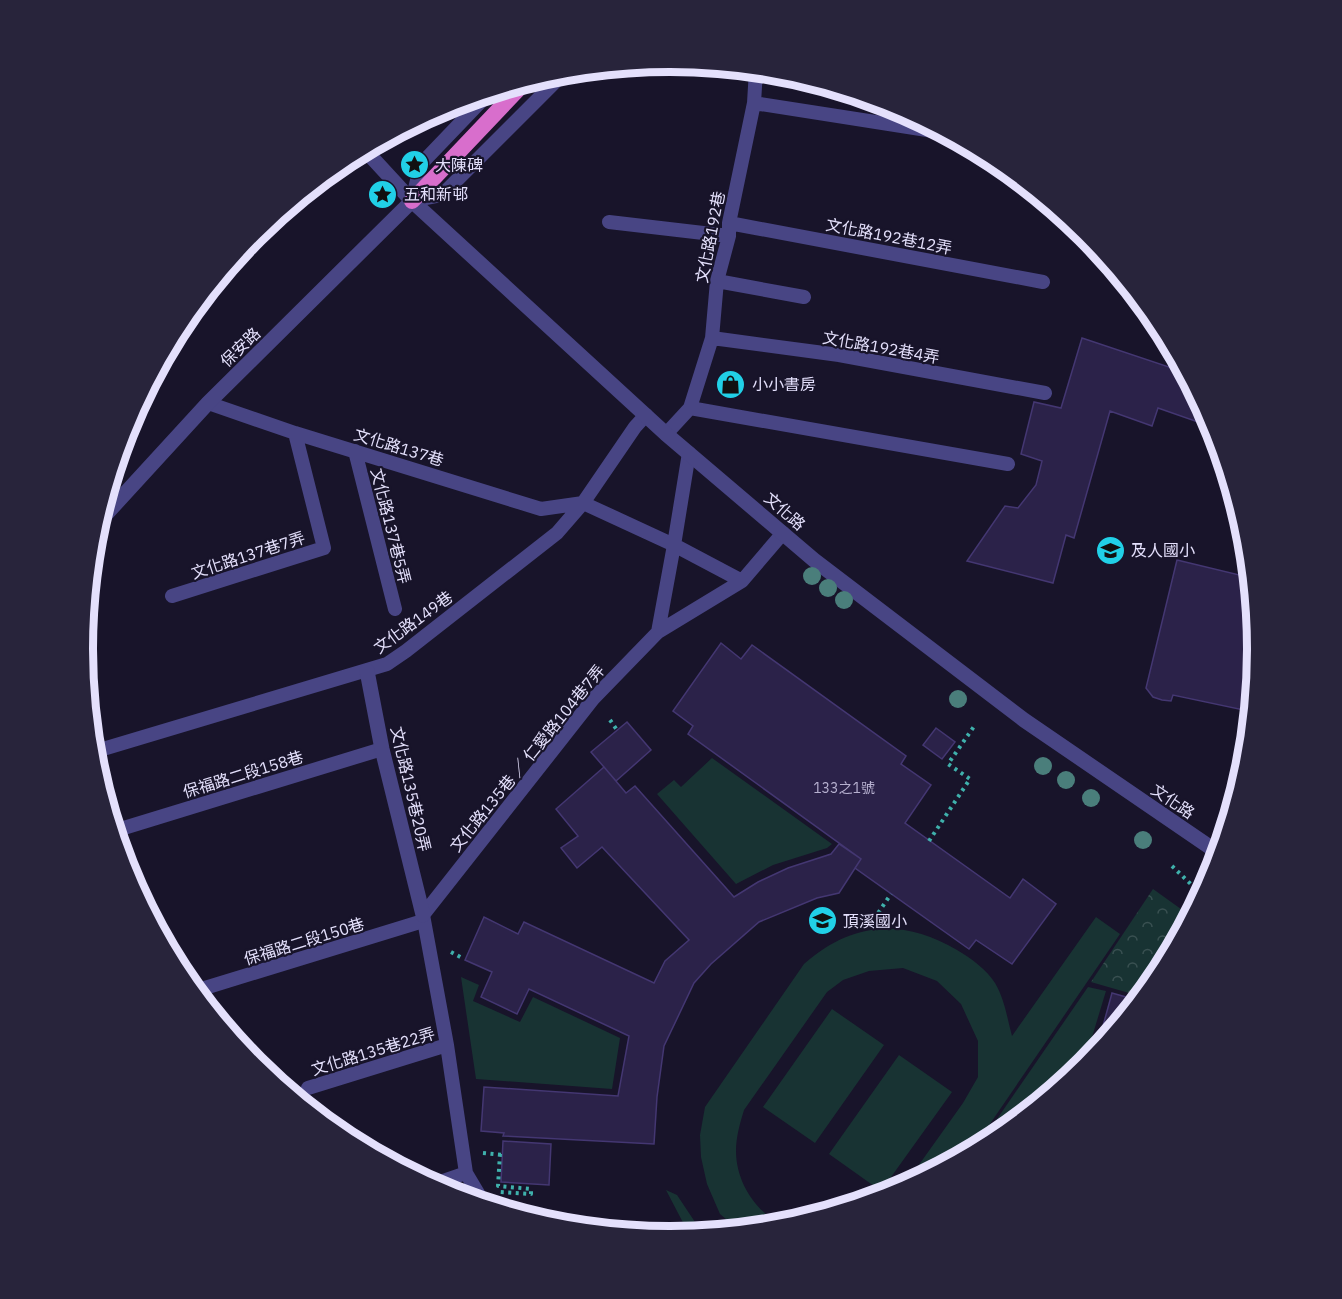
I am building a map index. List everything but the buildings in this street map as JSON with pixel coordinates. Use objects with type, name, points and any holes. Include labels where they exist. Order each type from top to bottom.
[{"type":"highway","points":[[412,201],[513,95]]},
{"type":"street","name":"文化路","points":[[370,156],[412,201],[645,415],[814,561],[1024,720],[1213,849]]},
{"type":"street","name":"保安路","points":[[111,509],[208,403],[412,201]]},
{"type":"street","name":"文化路135巷20弄","points":[[367,671],[382,749],[423,918]]},
{"type":"lane","name":"文化路192巷","points":[[666,434],[690,408],[712,338],[717,281],[754,103],[755,78]]},
{"type":"lane","points":[[476,106],[421,164],[412,201],[441,195],[553,84]]},
{"type":"lane","points":[[754,103],[919,129]]},
{"type":"lane","name":"文化路192巷12弄","points":[[609,222],[729,229],[1043,282]]},
{"type":"lane","points":[[717,281],[804,297]]},
{"type":"lane","name":"文化路192巷4弄","points":[[712,338],[839,355],[1044,393]]},
{"type":"lane","name":"文化路137巷","points":[[208,403],[296,434],[541,509],[583,503]]},
{"type":"lane","points":[[690,408],[1008,464]]},
{"type":"lane","name":"文化路149巷","points":[[103,749],[387,664],[557,533],[583,503],[645,415]]},
{"type":"lane","name":"文化路137巷7弄","points":[[172,596],[324,548],[296,434]]},
{"type":"lane","name":"文化路137巷5弄","points":[[355,451],[395,609]]},
{"type":"lane","points":[[658,632],[689,453]]},
{"type":"lane","points":[[583,503],[674,545],[742,581]]},
{"type":"lane","name":"文化路135巷 ／ 仁愛路104巷7弄","points":[[423,918],[593,699],[658,632],[742,581],[783,533]]},
{"type":"lane","name":"保福路二段158巷","points":[[122,829],[382,749]]},
{"type":"lane","points":[[423,918],[447,1045],[466,1173],[478,1193]]},
{"type":"lane","name":"保福路二段150巷","points":[[204,988],[423,918]]},
{"type":"lane","name":"文化路135巷22弄","points":[[308,1088],[447,1045]]},
{"type":"lane","points":[[444,1180],[466,1173]]},
{"type":"path","points":[[610,720],[618,730]]},
{"type":"path","points":[[929,841],[970,779],[948,764],[975,725]]},
{"type":"path","points":[[1172,866],[1196,889]]},
{"type":"path","points":[[874,919],[891,894]]},
{"type":"path","points":[[486,1154],[501,1155],[498,1186],[531,1189],[531,1194],[498,1192]]},
{"type":"green space","points":[[712,758],[832,844],[827,848],[773,865],[736,884],[657,794],[674,780],[681,787]]},
{"type":"green space","points":[[1153,889],[1185,912],[1134,994],[1091,982]]},
{"type":"green space","points":[[1096,917],[1120,934],[981,1137],[913,1173],[963,1103],[978,1077],[978,1041],[961,1004],[937,981],[903,968],[869,971],[843,980],[827,992],[744,1110],[737,1135],[736,1151],[740,1175],[750,1196],[771,1218],[731,1224],[720,1214],[707,1184],[701,1157],[700,1135],[705,1107],[804,964],[822,950],[840,940],[878,929],[897,929],[937,940],[968,957],[992,978],[1001,996],[1012,1036]]},
{"type":"green space","points":[[461,977],[479,985],[473,1001],[520,1022],[533,997],[620,1038],[612,1089],[476,1079]]},
{"type":"green space","points":[[1088,987],[1106,991],[1089,1047],[1052,1084],[988,1133]]},
{"type":"green space","points":[[832,1009],[884,1045],[815,1143],[763,1107]]},
{"type":"green space","points":[[899,1055],[952,1092],[885,1186],[877,1188],[829,1154]]},
{"type":"green space","points":[[666,1190],[677,1195],[698,1226],[685,1227]]},
{"type":"place","name":"大陳碑","points":[[414,165]]},
{"type":"place","name":"五和新邨","points":[[383,194]]},
{"type":"place","name":"小小書房","points":[[731,384]]},
{"type":"place","name":"及人國小","points":[[1110,550]]},
{"type":"place","name":"頂溪國小","points":[[822,921]]}]
